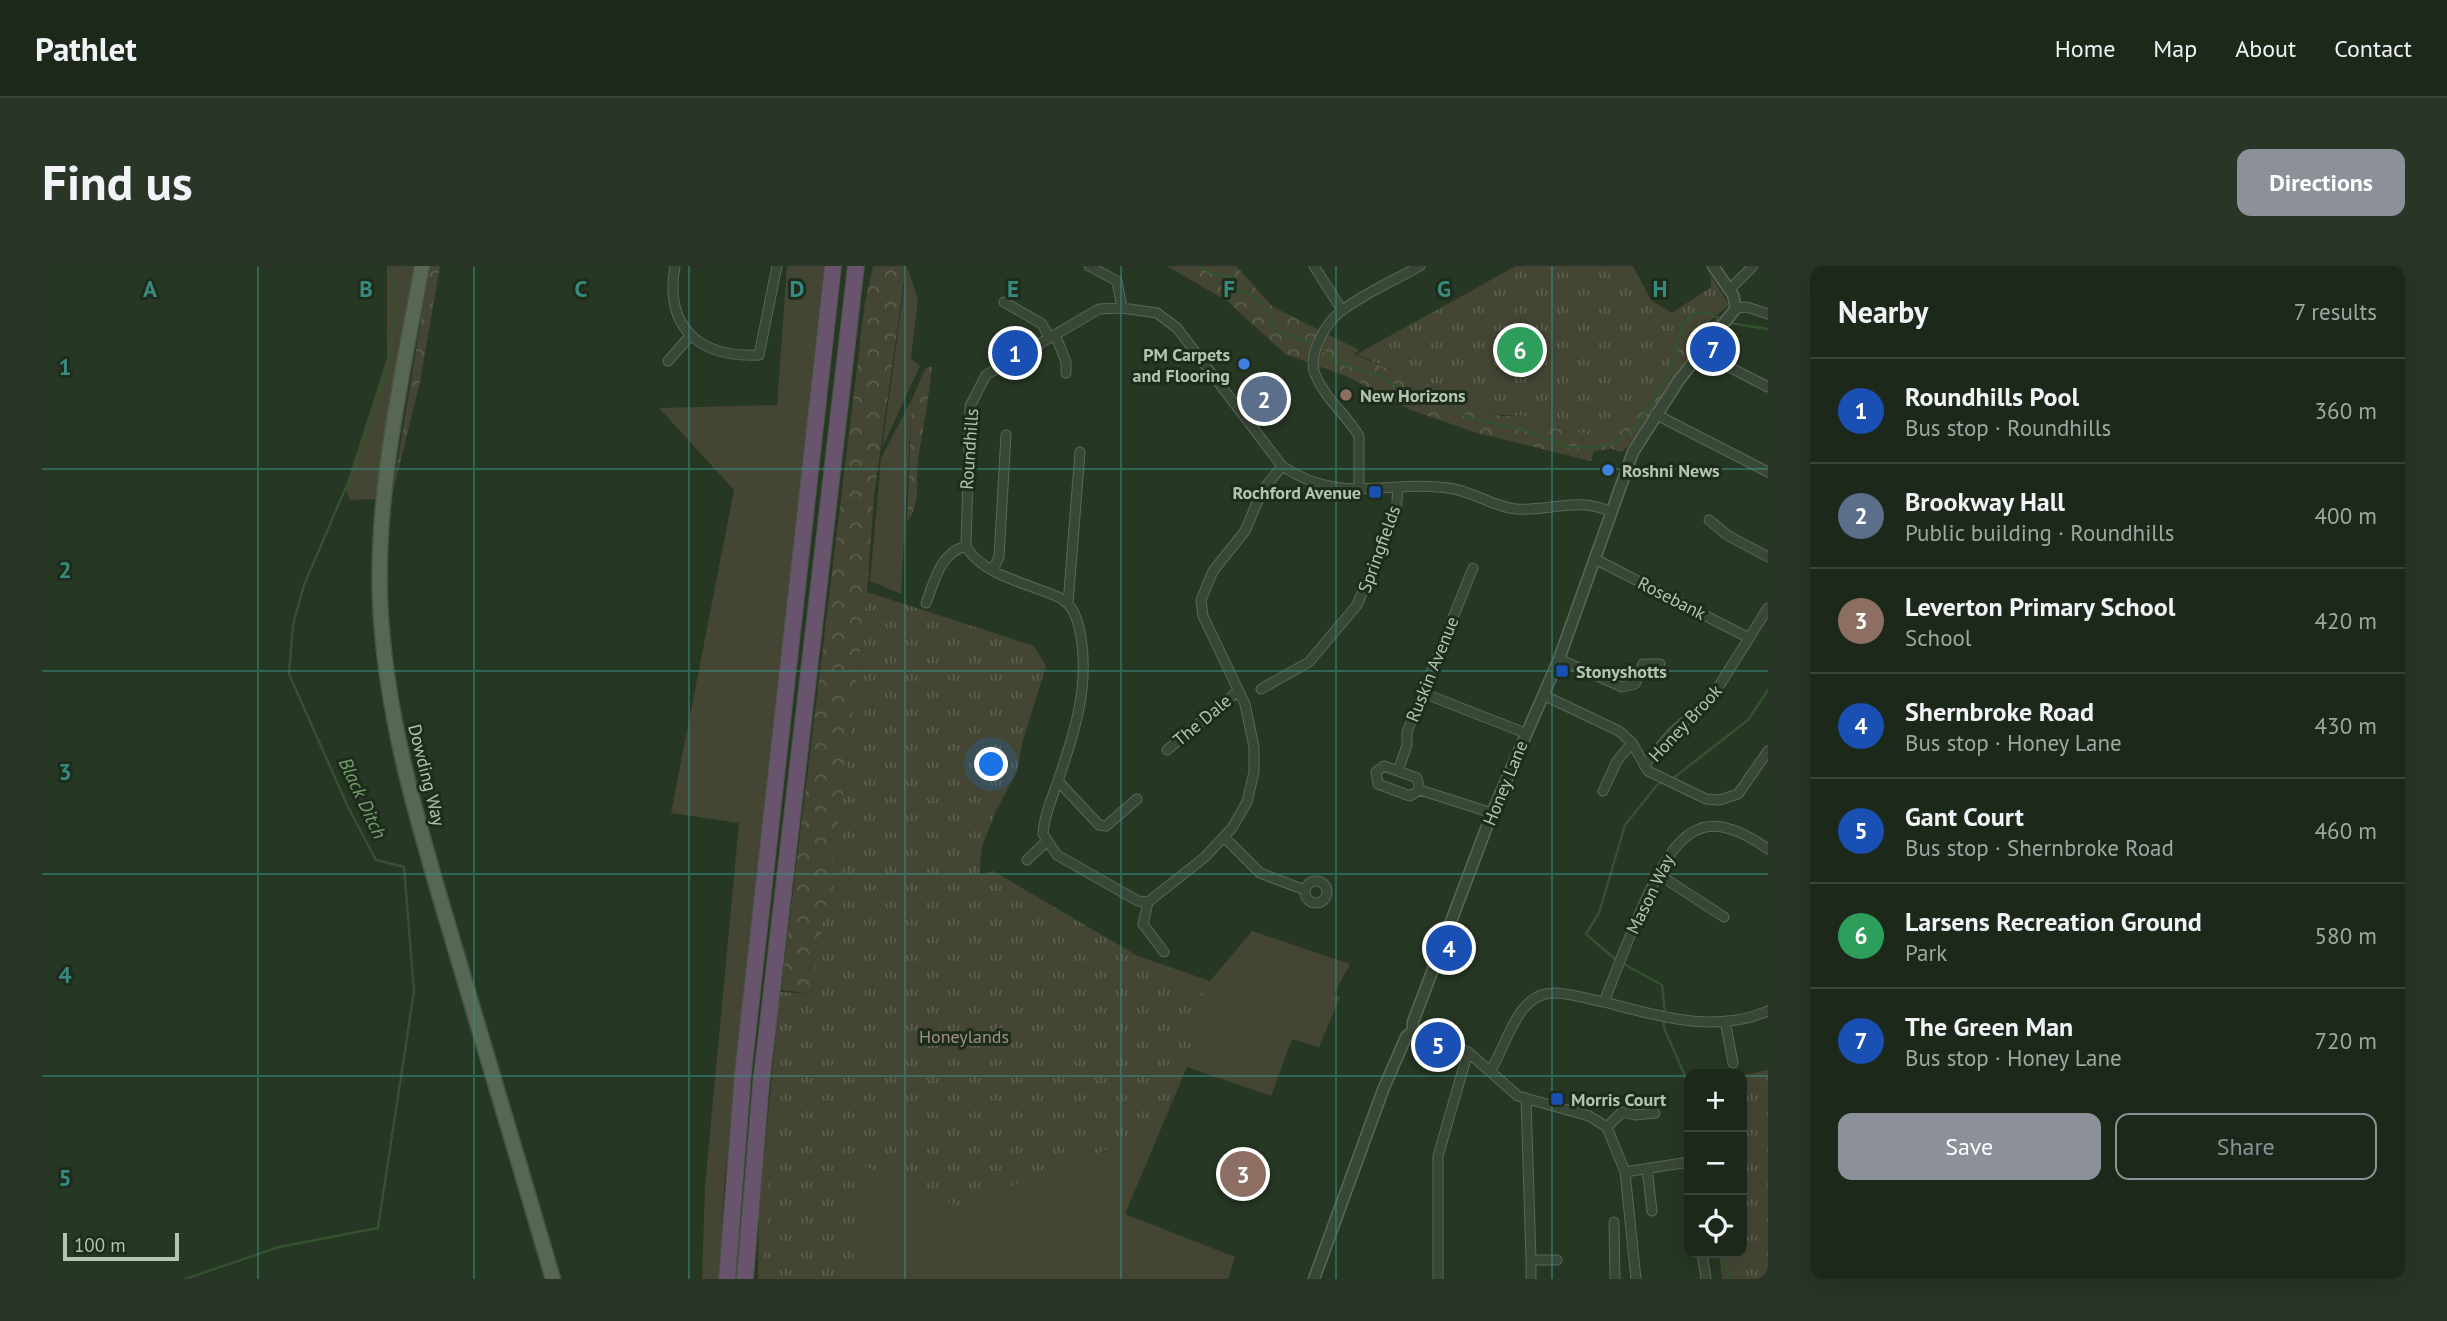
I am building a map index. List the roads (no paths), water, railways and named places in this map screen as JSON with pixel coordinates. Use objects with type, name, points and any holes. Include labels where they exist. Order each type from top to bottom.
[{"type":"highway","points":[[727,1279],[743,1073],[832,266]]},
{"type":"highway","points":[[746,1279],[761,1084],[856,266]]},
{"type":"main road","name":"Dowding Way","points":[[422,266],[402,380],[380,536],[384,660],[393,719],[413,804],[553,1279]]},
{"type":"street","points":[[675,266],[674,305],[690,336],[701,346],[746,356],[759,355],[777,266]]},
{"type":"street","points":[[1089,266],[1117,281],[1122,307]]},
{"type":"street","points":[[1314,266],[1342,310]]},
{"type":"street","points":[[1359,489],[1359,436],[1330,402],[1319,383],[1313,370],[1313,352],[1342,310],[1420,266]]},
{"type":"street","points":[[1713,266],[1730,289],[1733,312],[1747,307],[1768,314]]},
{"type":"street","points":[[1730,289],[1753,266]]},
{"type":"street","points":[[1004,302],[1042,324],[1052,335],[1066,362],[1066,373]]},
{"type":"street","name":"Roundhills","points":[[966,546],[968,424],[976,390],[986,374],[1099,309],[1122,307],[1157,313],[1177,328],[1282,466],[1320,486],[1359,489],[1454,489],[1513,509],[1534,510],[1574,504],[1611,512]]},
{"type":"street","name":"Honey Lane","points":[[1314,1279],[1383,1090],[1406,1037],[1413,1031],[1413,1022],[1492,813],[1559,659],[1633,452],[1655,414],[1733,312]]},
{"type":"street","points":[[668,361],[690,336]]},
{"type":"street","points":[[1702,353],[1768,387]]},
{"type":"street","points":[[1655,414],[1768,472]]},
{"type":"street","points":[[993,569],[999,557],[1006,435]]},
{"type":"street","points":[[1068,604],[1080,452]]},
{"type":"street","points":[[1164,952],[1143,924],[1148,902],[1193,867],[1232,828],[1247,802],[1255,772],[1251,726],[1203,616],[1201,600],[1213,571],[1245,531],[1262,491],[1282,466]]},
{"type":"street","name":"Springfields","points":[[1261,689],[1309,662],[1357,605],[1396,512],[1398,489]]},
{"type":"street","points":[[1709,520],[1727,535],[1768,557]]},
{"type":"street","points":[[926,603],[944,560],[950,552],[966,546],[975,559],[1068,604],[1079,622],[1084,683],[1074,735],[1044,823],[1046,842],[1057,855],[1138,901],[1148,902]]},
{"type":"street","name":"Rosebank","points":[[1595,559],[1749,638]]},
{"type":"street","name":"Ruskin Avenue","points":[[1398,771],[1407,745],[1407,732],[1473,568]]},
{"type":"street","name":"Honey Brook","points":[[1644,765],[1673,732],[1712,697],[1768,608]]},
{"type":"street","points":[[1559,659],[1622,687],[1635,684],[1643,664],[1660,664]]},
{"type":"street","name":"The Dale","points":[[1167,750],[1238,691]]},
{"type":"street","points":[[1423,693],[1525,733]]},
{"type":"street","points":[[1543,695],[1619,731],[1632,743],[1644,765],[1658,776],[1706,799],[1729,797],[1744,788],[1768,751]]},
{"type":"street","points":[[1603,791],[1617,761],[1632,743]]},
{"type":"street","points":[[1420,790],[1417,778],[1384,766],[1376,772],[1378,784],[1410,796],[1420,790],[1492,813]]},
{"type":"street","points":[[1058,781],[1099,825],[1106,826],[1137,799]]},
{"type":"street","name":"Mason Way","points":[[1604,1002],[1658,874],[1674,846],[1692,832],[1722,826],[1740,831],[1768,849]]},
{"type":"street","points":[[1224,837],[1260,873],[1306,890]]},
{"type":"street","points":[[1027,860],[1046,842]]},
{"type":"street","points":[[1658,874],[1724,917]]},
{"type":"street","points":[[1490,1071],[1521,1008],[1543,994],[1555,993],[1604,1002],[1671,1018],[1725,1021],[1768,1011]]},
{"type":"street","points":[[1725,1021],[1733,1063]]},
{"type":"street","points":[[1413,1031],[1468,1052],[1505,1087],[1526,1098],[1589,1116],[1607,1127],[1625,1172],[1636,1279]]},
{"type":"street","points":[[1438,1279],[1438,1156],[1468,1052]]},
{"type":"street","points":[[1526,1098],[1531,1279]]},
{"type":"street","points":[[1607,1127],[1622,1112],[1635,1115],[1656,1113]]},
{"type":"street","points":[[1625,1172],[1684,1162]]},
{"type":"street","points":[[1647,1169],[1652,1211]]},
{"type":"street","points":[[1614,1222],[1615,1279]]},
{"type":"street","points":[[1614,1242],[1633,1240]]},
{"type":"street","points":[[1703,1258],[1706,1279]]},
{"type":"street","points":[[1531,1260],[1557,1260]]},
{"type":"waterway","name":"Black Ditch","points":[[185,1279],[279,1247],[378,1228],[414,991],[404,867],[376,860],[348,807],[289,674],[293,625],[304,585],[355,466],[388,368],[396,307],[392,266]]},
{"type":"waterway","points":[[1199,266],[1211,273],[1231,276],[1236,291],[1251,294],[1269,311],[1271,322],[1278,331],[1314,344]]},
{"type":"waterway","points":[[1320,348],[1337,362],[1383,377],[1397,387],[1432,400],[1453,403],[1466,417],[1528,431],[1569,447],[1591,447],[1613,444],[1640,421],[1670,373],[1682,326],[1691,315],[1705,312],[1724,320]]},
{"type":"waterway","points":[[1730,323],[1768,329]]},
{"type":"waterway","points":[[1672,779],[1748,720],[1768,690]]},
{"type":"waterway","points":[[1616,960],[1586,934],[1599,913],[1625,825],[1657,785],[1665,781]]},
{"type":"waterway","points":[[1622,963],[1662,985],[1665,1013]]},
{"type":"waterway","points":[[1664,1020],[1664,1028],[1684,1074]]},
{"type":"waterway","points":[[1725,1258],[1729,1279]]},
{"type":"place","name":"The Green Man","points":[[1713,349]]},
{"type":"place","name":"Larsens Recreation Ground","points":[[1520,350]]},
{"type":"place","name":"Roundhills Pool","points":[[1015,353]]},
{"type":"place","name":"PM Carpets and Flooring","points":[[1244,364]]},
{"type":"place","name":"New Horizons","points":[[1346,395]]},
{"type":"place","name":"Brookway Hall","points":[[1264,399]]},
{"type":"place","name":"Roshni News","points":[[1608,470]]},
{"type":"place","name":"Rochford Avenue","points":[[1375,492]]},
{"type":"place","name":"Stonyshotts","points":[[1562,671]]},
{"type":"place","name":"Shernbroke Road","points":[[1449,948]]},
{"type":"place","name":"Gant Court","points":[[1438,1045]]},
{"type":"place","name":"Morris Court","points":[[1557,1099]]},
{"type":"place","name":"Leverton Primary School","points":[[1243,1174]]},
{"type":"park label","name":"Honeylands","points":[[964,1036]]}]
